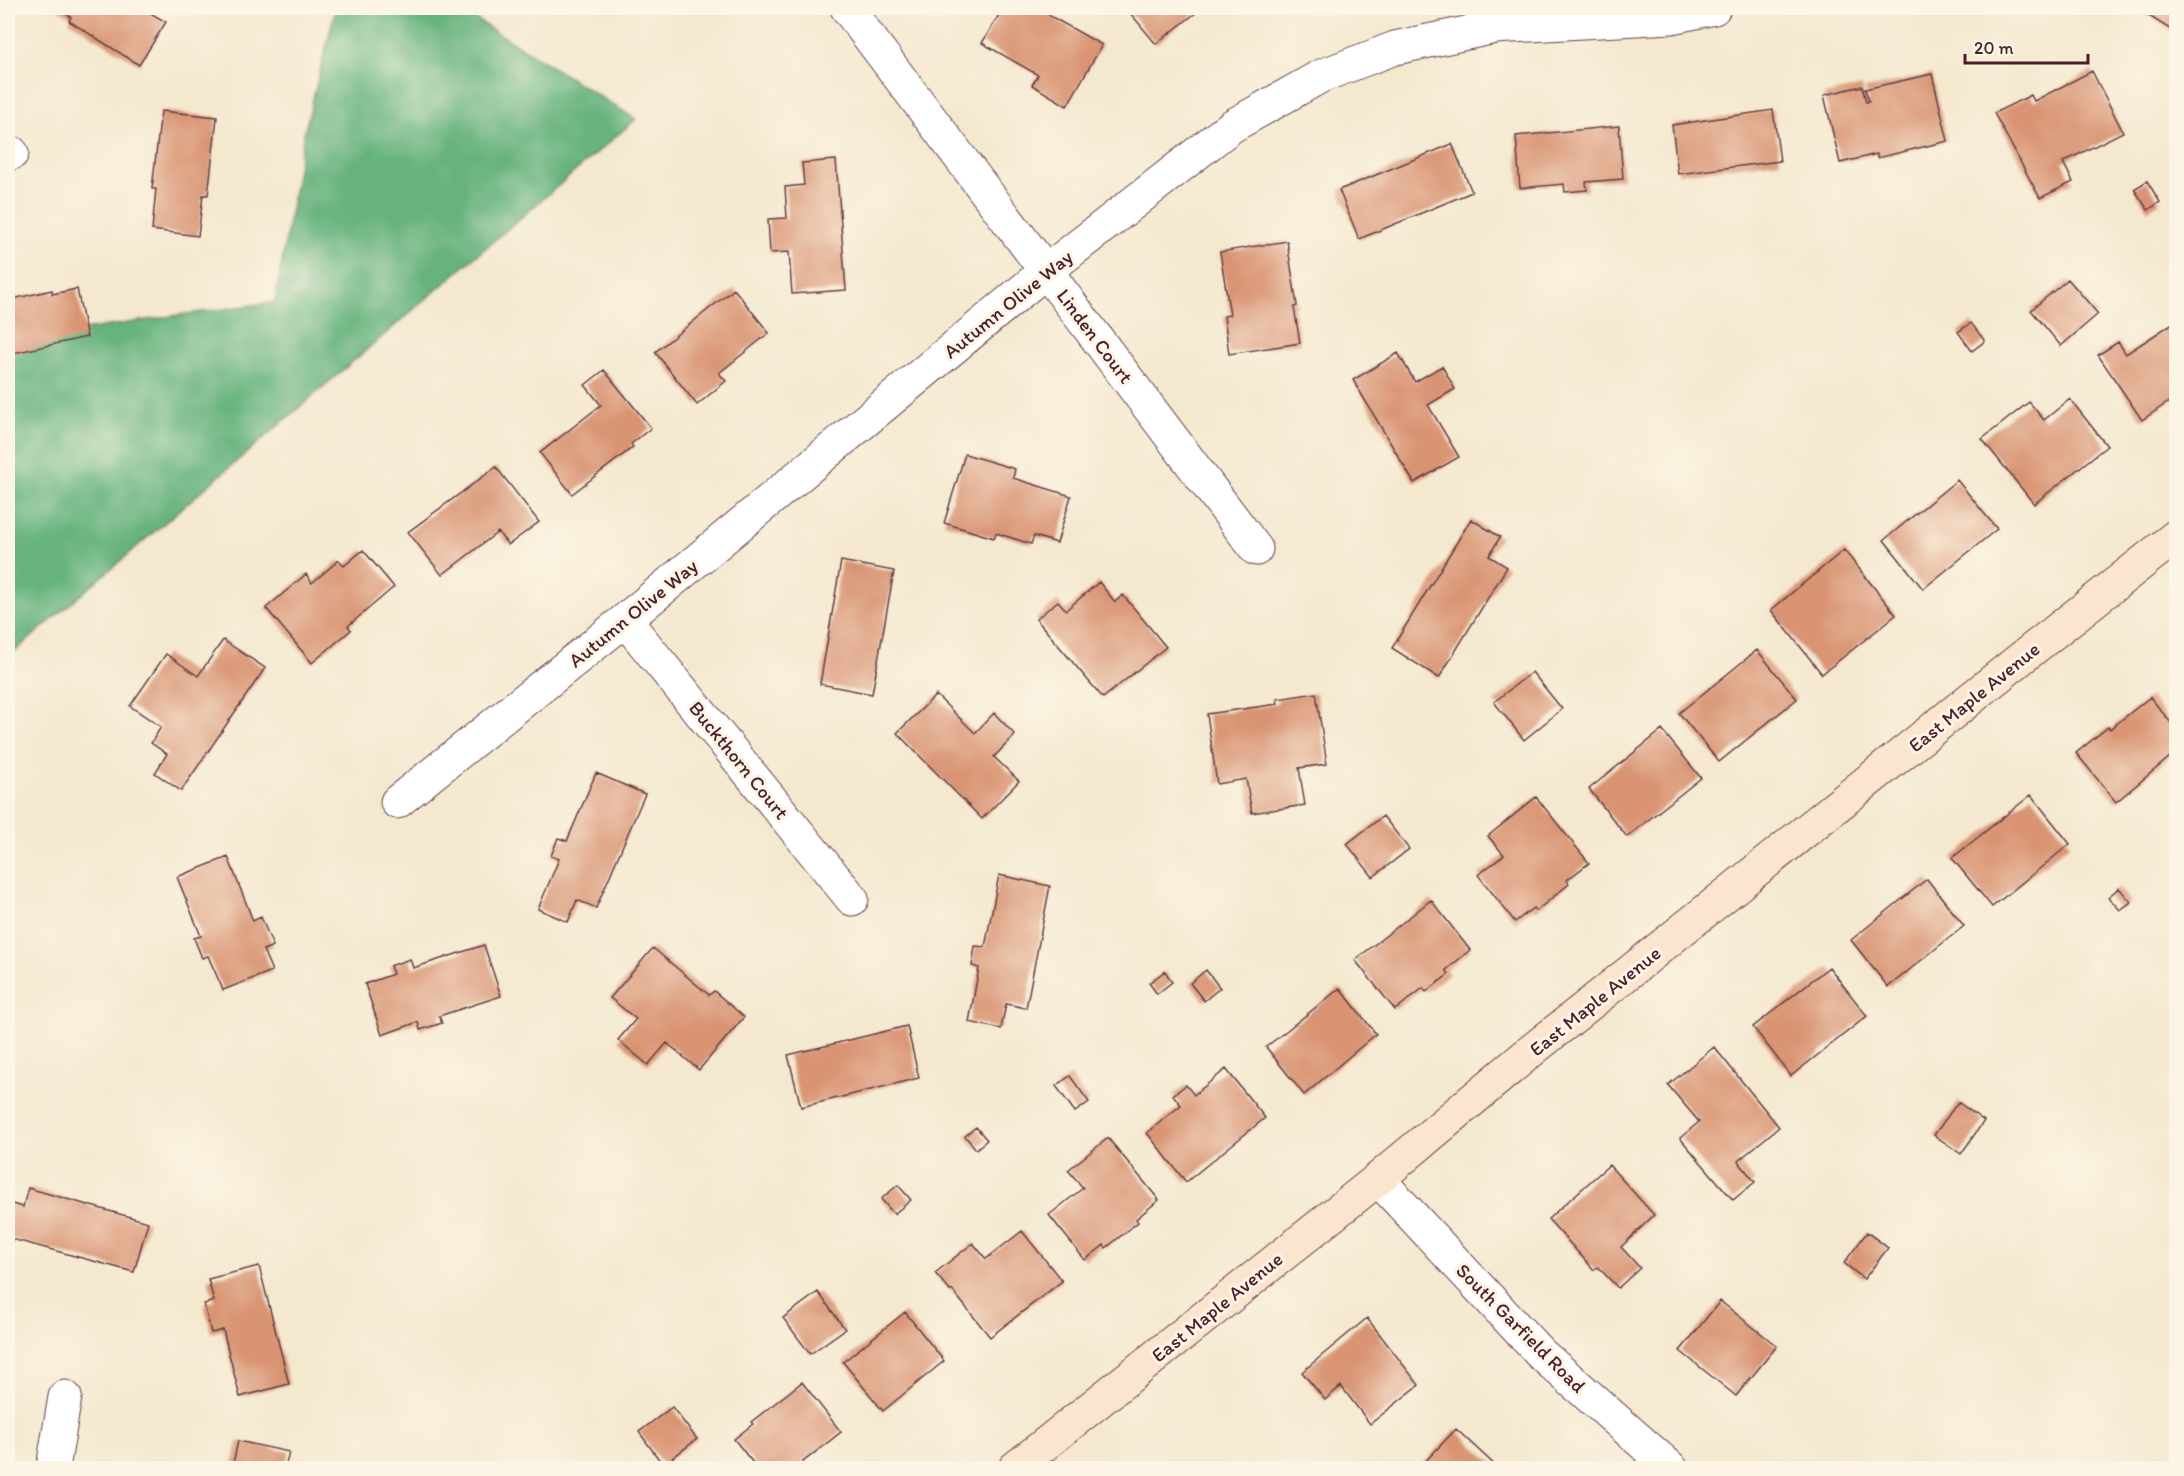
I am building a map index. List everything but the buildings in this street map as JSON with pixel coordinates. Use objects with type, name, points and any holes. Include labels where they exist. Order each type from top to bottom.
[{"type":"main road","name":"East Maple Avenue","points":[[1015,1468],[1378,1179],[1532,1051],[2176,536]]},
{"type":"street","name":"Linden Court","points":[[847,8],[1256,549]]},
{"type":"street","name":"Autumn Olive Way","points":[[397,802],[625,620],[1046,271],[1232,126],[1322,76],[1395,48],[1495,27],[1671,17],[1714,8]]},
{"type":"street","name":"Buckthorn Court","points":[[625,620],[852,900]]},
{"type":"street","name":"South Garfield Road","points":[[1378,1179],[1540,1353],[1671,1468]]},
{"type":"street","points":[[52,1468],[65,1397]]},
{"type":"green space","points":[[336,8],[458,8],[636,119],[8,657],[8,342],[275,302],[304,134]]}]
